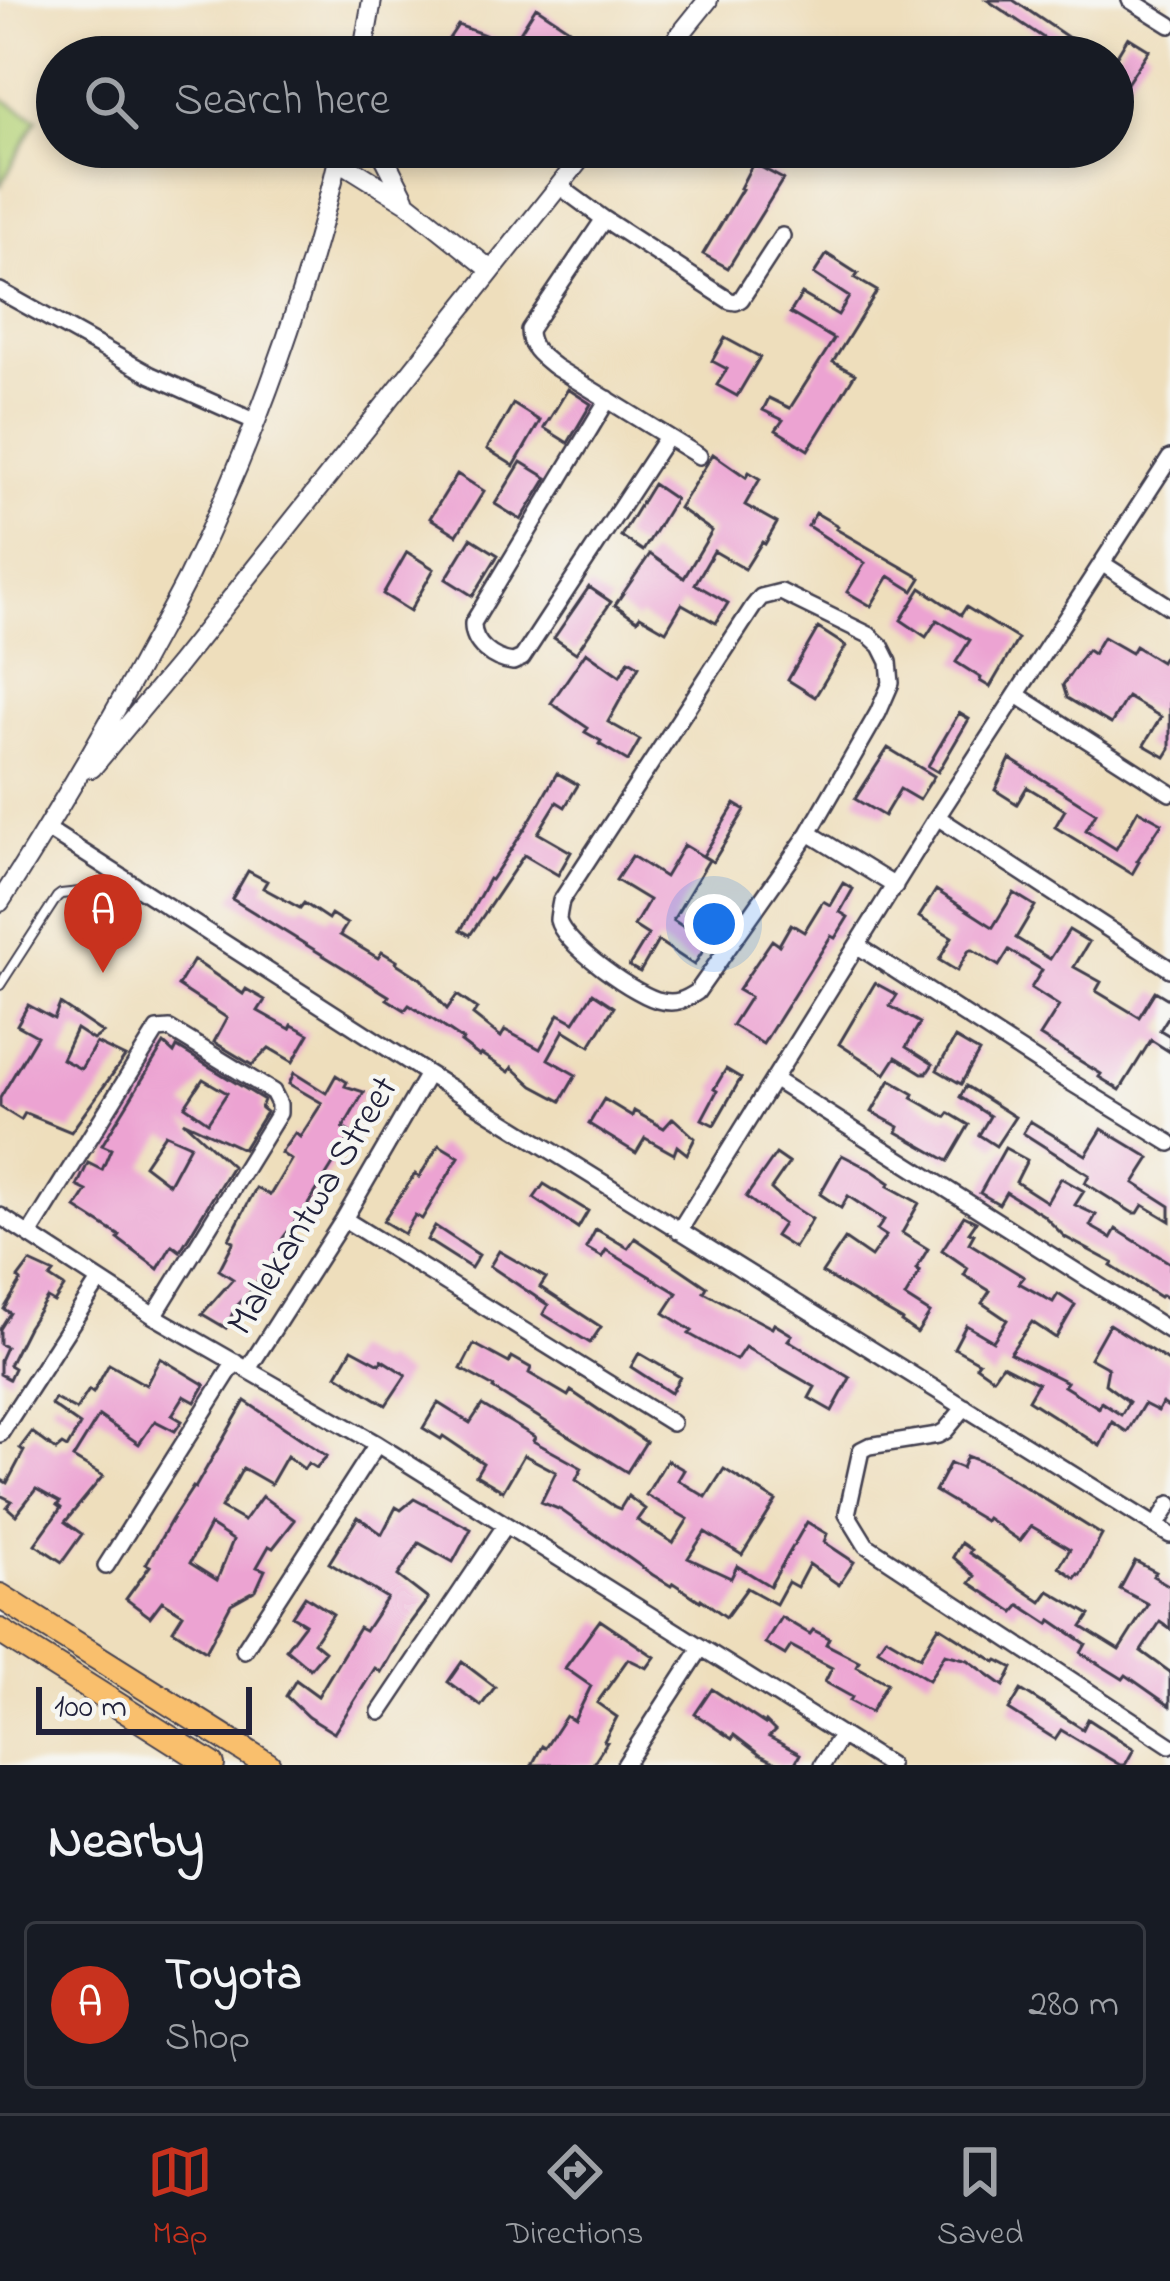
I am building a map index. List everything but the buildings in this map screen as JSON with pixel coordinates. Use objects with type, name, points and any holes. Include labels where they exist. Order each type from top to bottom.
[{"type":"main road","points":[[0,1596],[268,1765]]},
{"type":"main road","points":[[0,1631],[212,1765]]},
{"type":"street","points":[[366,36],[372,0]]},
{"type":"street","points":[[679,36],[708,0]]},
{"type":"street","points":[[1130,0],[1170,25]]},
{"type":"street","points":[[0,902],[47,830],[187,578],[256,422],[292,322],[336,168]]},
{"type":"street","points":[[361,168],[491,271]]},
{"type":"street","points":[[390,168],[407,202]]},
{"type":"street","points":[[68,793],[165,681],[573,168]]},
{"type":"street","points":[[559,186],[706,288],[736,302],[782,236]]},
{"type":"street","points":[[604,219],[529,330],[529,338],[538,355],[699,456]]},
{"type":"street","points":[[0,291],[151,375],[256,422]]},
{"type":"street","points":[[608,399],[473,623],[472,635],[495,656],[513,662],[522,658],[667,436]]},
{"type":"street","points":[[679,1231],[937,818],[1170,458]]},
{"type":"street","points":[[1102,564],[1170,607]]},
{"type":"street","points":[[781,592],[869,635],[889,662],[891,683],[878,713],[809,833],[698,992],[683,1001],[656,1001],[641,994],[588,956],[563,931],[558,918],[561,902],[753,607],[761,597],[781,592]]},
{"type":"street","points":[[1017,695],[1170,793]]},
{"type":"street","points":[[937,818],[1170,969]]},
{"type":"street","points":[[47,830],[428,1074],[1163,1530],[1170,1504]]},
{"type":"street","points":[[809,833],[895,886]]},
{"type":"street","points":[[858,946],[1170,1143]]},
{"type":"street","points":[[29,1235],[157,1030],[170,1029],[273,1092],[279,1113],[154,1316]]},
{"type":"street","name":"Malekantwa Street","points":[[106,1566],[344,1219],[428,1074]]},
{"type":"street","points":[[775,1080],[1170,1331]]},
{"type":"street","points":[[0,1216],[154,1316],[376,1444],[889,1765]]},
{"type":"street","points":[[344,1219],[672,1423]]},
{"type":"street","points":[[0,1434],[99,1281]]},
{"type":"street","points":[[964,1408],[938,1435],[865,1447],[859,1454],[848,1520],[866,1545],[1170,1745]]},
{"type":"street","points":[[244,1650],[376,1444]]},
{"type":"street","points":[[380,1712],[505,1526]]},
{"type":"street","points":[[625,1765],[701,1648]]},
{"type":"street","points":[[822,1765],[841,1735]]},
{"type":"lane","points":[[0,985],[57,897],[120,877]]},
{"type":"green space","points":[[0,97],[36,121],[0,187]]},
{"type":"place","name":"Toyota","points":[[103,973]]}]
